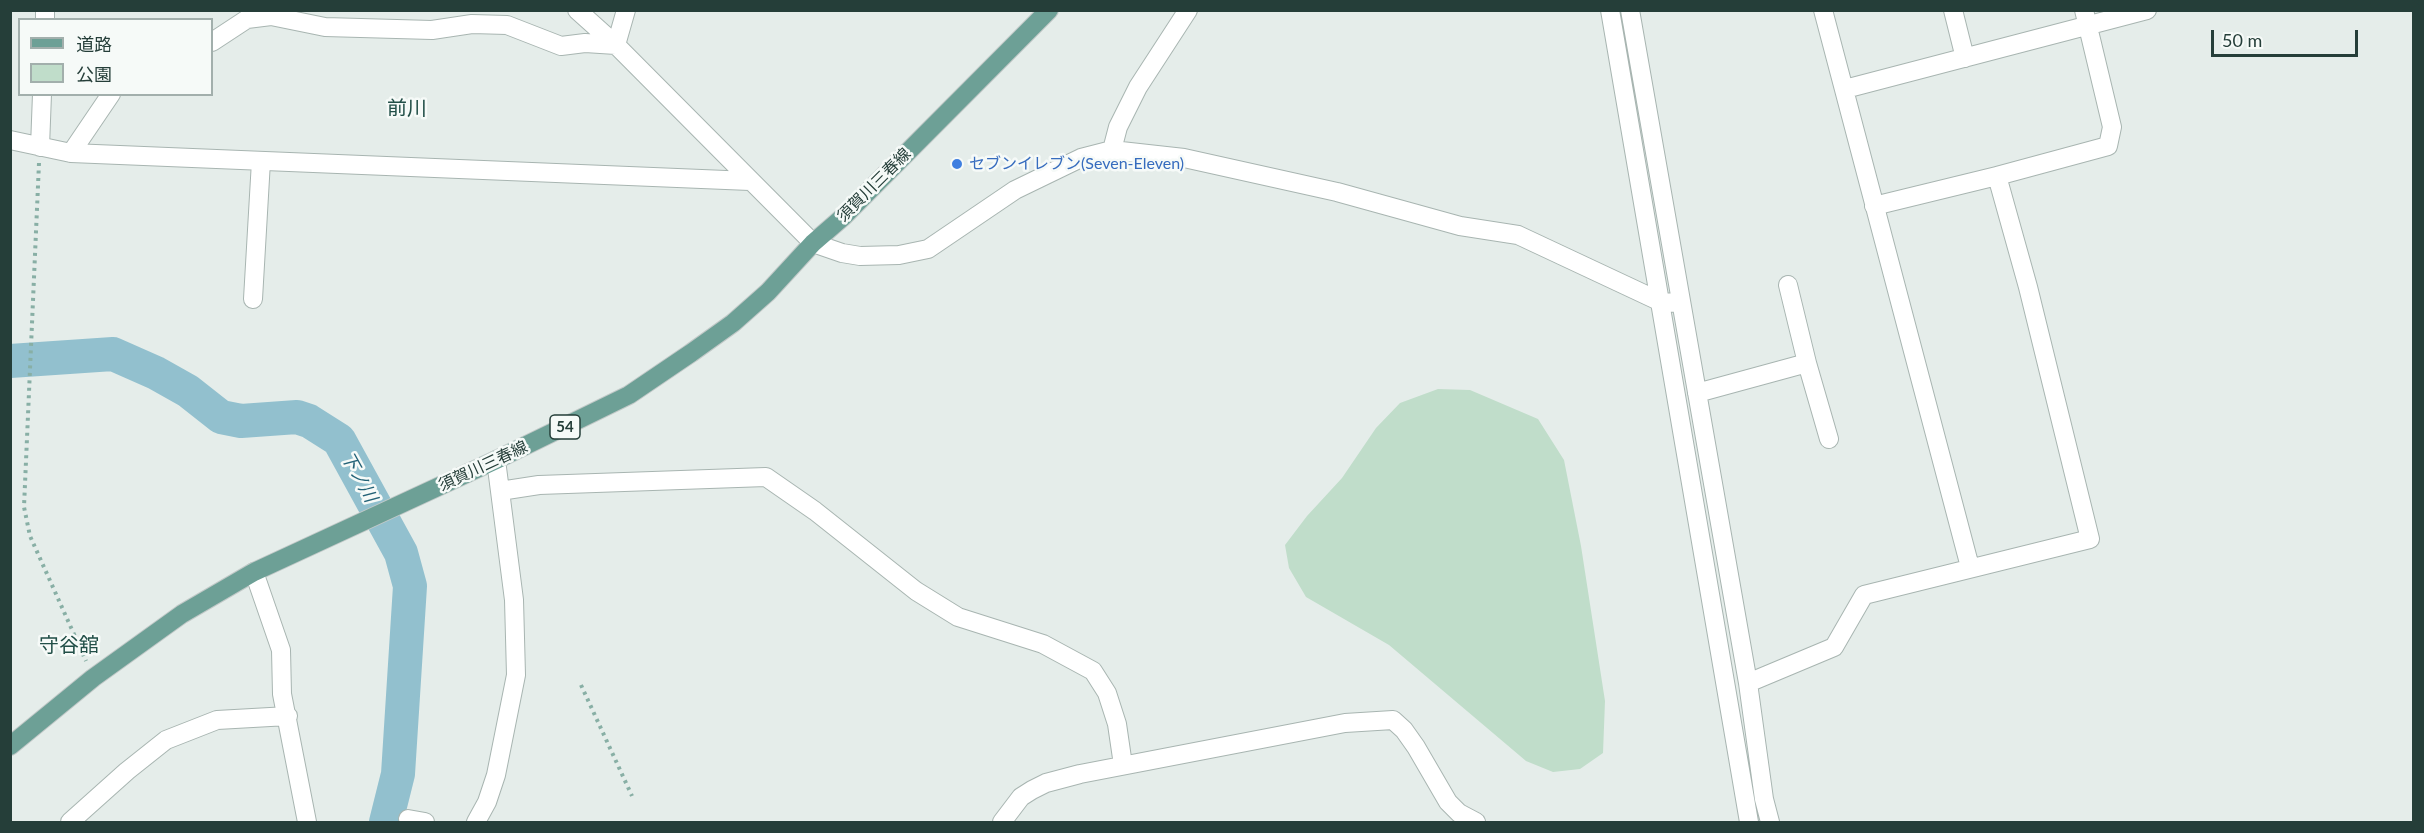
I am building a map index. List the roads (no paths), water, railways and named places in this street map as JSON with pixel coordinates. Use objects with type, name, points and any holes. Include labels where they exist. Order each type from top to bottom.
[{"type":"main road","name":"須賀川三春線","points":[[10,746],[93,678],[182,614],[254,573],[629,395],[733,323],[768,292],[813,243],[843,217],[1049,10]]},
{"type":"street","points":[[577,10],[616,45],[813,243],[842,253],[860,256],[899,255],[928,249],[1015,190],[1081,158],[1112,150],[1184,158],[1337,192],[1460,226],[1518,235],[1661,302],[1681,303]]},
{"type":"street","points":[[616,45],[626,10]]},
{"type":"street","points":[[1112,150],[1118,127],[1138,87],[1188,10]]},
{"type":"street","points":[[1610,10],[1749,822]]},
{"type":"street","points":[[1630,10],[1748,683],[1764,799],[1770,822]]},
{"type":"street","points":[[1823,10],[1970,567]]},
{"type":"street","points":[[1953,10],[1965,58]]},
{"type":"street","points":[[1845,89],[1965,58],[2086,19],[2146,10]]},
{"type":"street","points":[[213,41],[247,19],[271,16],[337,27],[432,30],[472,24],[507,25],[561,46],[585,43],[616,45]]},
{"type":"street","points":[[1874,206],[2108,146],[2112,127],[2086,19]]},
{"type":"street","points":[[40,147],[42,96]]},
{"type":"street","points":[[71,153],[110,96]]},
{"type":"street","points":[[10,140],[71,153],[750,181]]},
{"type":"street","points":[[254,299],[261,161]]},
{"type":"street","points":[[1748,683],[1834,647],[1864,595],[2090,539],[2028,287],[1997,176]]},
{"type":"street","points":[[1788,285],[1829,439]]},
{"type":"street","points":[[1697,393],[1807,363]]},
{"type":"street","points":[[476,822],[487,802],[496,776],[516,675],[514,600],[496,460]]},
{"type":"street","points":[[500,491],[539,485],[766,477],[815,511],[916,591],[958,617],[1043,644],[1093,671],[1107,693],[1117,724],[1123,765]]},
{"type":"street","points":[[254,573],[281,650],[282,694],[307,822]]},
{"type":"street","points":[[69,822],[166,740],[217,720],[288,716]]},
{"type":"street","points":[[1002,822],[1021,796],[1046,783],[1123,765],[1344,723],[1393,720],[1404,730],[1416,747],[1448,802],[1459,813],[1476,822]]},
{"type":"waterway","name":"下ノ川","points":[[10,361],[113,354],[156,373],[188,391],[221,417],[241,421],[297,417],[309,421],[339,440],[401,553],[410,586],[398,774],[386,822]]},
{"type":"place","name":"セブンイレブン(Seven-Eleven)","points":[[957,164]]},
{"type":"district","name":"前川","points":[[407,109]]},
{"type":"district","name":"守谷舘","points":[[69,646]]}]
